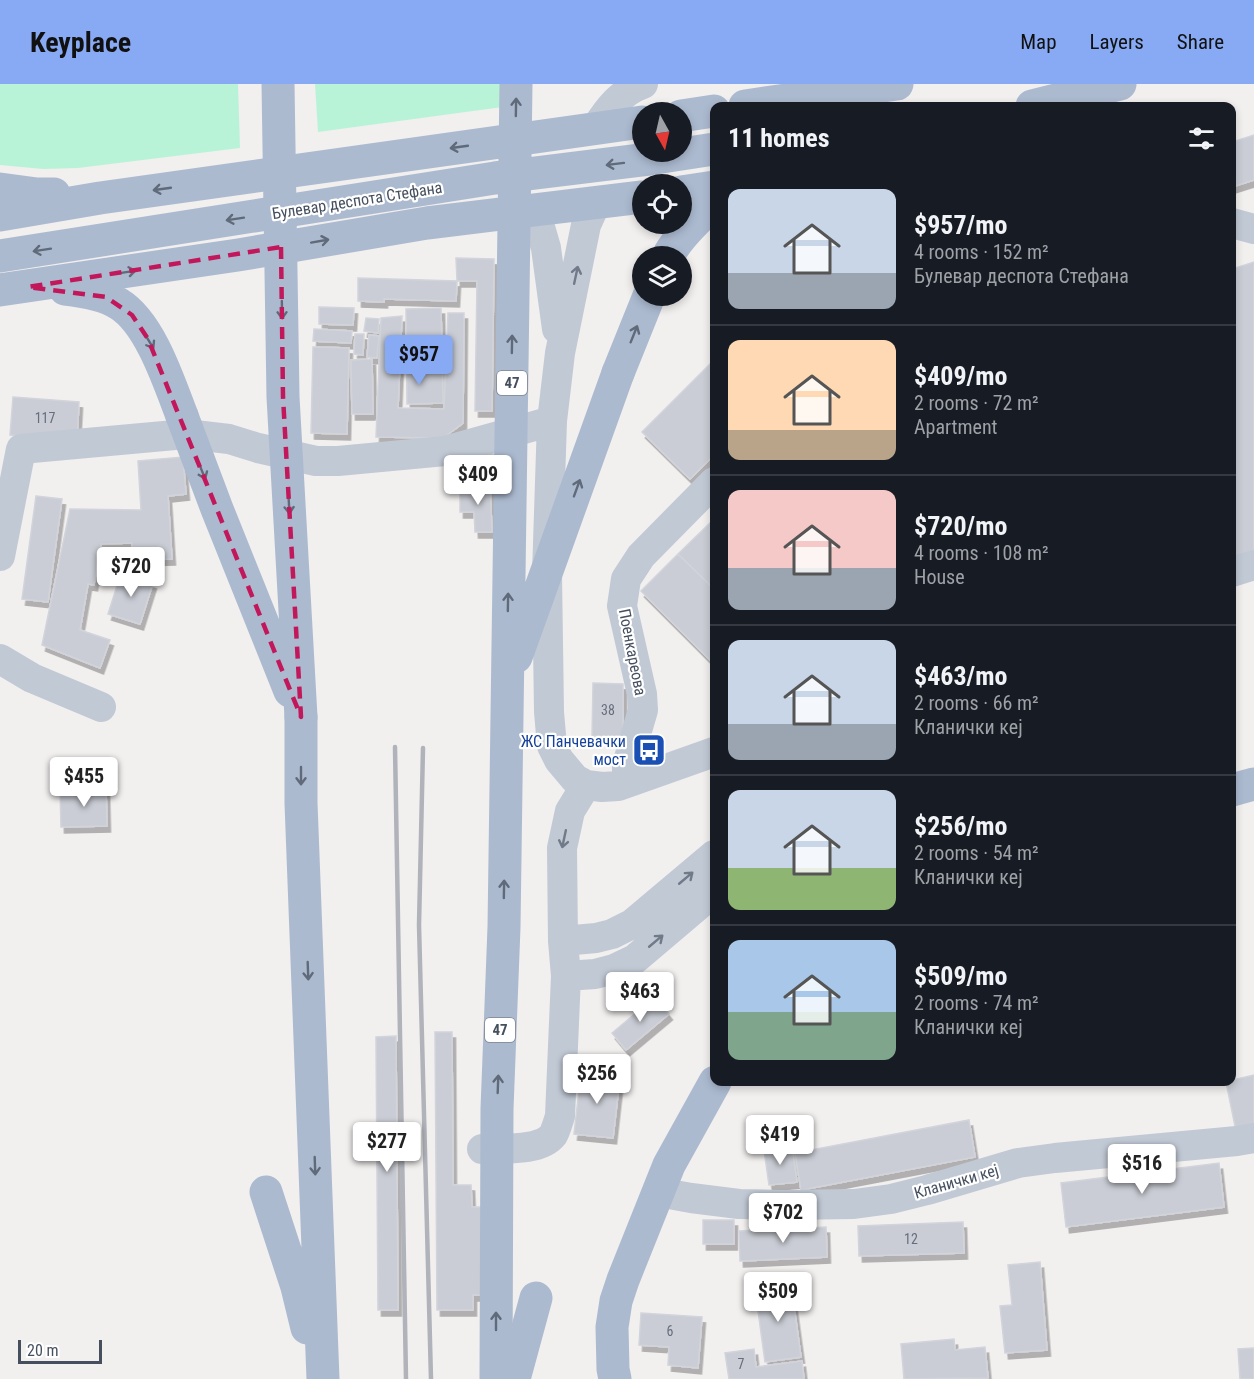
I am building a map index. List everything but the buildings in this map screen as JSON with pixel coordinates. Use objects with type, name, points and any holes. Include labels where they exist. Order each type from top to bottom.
[{"type":"main road","points":[[258,84],[264,139],[280,209]]},
{"type":"main road","points":[[278,84],[283,397],[301,717],[301,804],[322,1379]]},
{"type":"main road","name":"47","points":[[496,1379],[497,1109],[504,927],[516,84]]},
{"type":"main road","points":[[773,102],[897,84]]},
{"type":"main road","points":[[1048,102],[1120,84]]},
{"type":"main road","points":[[692,114],[710,112]]},
{"type":"main road","points":[[0,215],[100,198],[632,123]]},
{"type":"main road","name":"Булевар деспота Стефана","points":[[0,256],[495,178],[710,150]]},
{"type":"main road","points":[[692,190],[710,188]]},
{"type":"main road","points":[[0,189],[100,198]]},
{"type":"main road","name":"Булевар деспота Стефана","points":[[14,288],[238,255],[426,223],[632,198]]},
{"type":"main road","points":[[674,246],[693,222],[710,207]]},
{"type":"main road","points":[[14,288],[69,289],[106,297],[132,315],[162,363],[209,488],[301,717]]},
{"type":"main road","points":[[507,681],[618,373],[645,306]]},
{"type":"main road","points":[[1236,789],[1254,784]]},
{"type":"main road","points":[[615,1379],[612,1327],[616,1301],[623,1280],[669,1165],[713,1086]]},
{"type":"main road","points":[[266,1192],[297,1287],[322,1379]]},
{"type":"main road","points":[[514,1379],[536,1299]]},
{"type":"street","points":[[596,128],[614,103],[632,86]]},
{"type":"street","points":[[596,203],[586,225],[560,353],[552,421],[547,574],[552,746],[559,760],[575,779],[586,785],[610,787],[710,753]]},
{"type":"street","points":[[535,210],[546,248],[560,353]]},
{"type":"street","points":[[1236,224],[1254,229]]},
{"type":"street","points":[[0,556],[11,450],[186,434],[229,440],[316,461],[338,461],[445,451],[552,421]]},
{"type":"street","name":"Поенкареова","points":[[629,782],[627,765],[643,710],[642,694],[622,606],[626,579],[641,556],[710,486]]},
{"type":"street","points":[[1236,571],[1254,565]]},
{"type":"street","points":[[0,659],[32,678],[101,707]]},
{"type":"street","points":[[482,1149],[523,1148],[542,1143],[553,1135],[560,1116],[566,976],[563,941],[562,848],[570,811],[586,785]]},
{"type":"street","points":[[563,941],[596,938],[612,934],[632,924],[710,858]]},
{"type":"street","points":[[566,976],[595,974],[615,969],[635,959],[710,895]]},
{"type":"street","points":[[482,1119],[482,1180]]},
{"type":"street","name":"Кланички кеј","points":[[658,1192],[739,1204],[854,1204],[927,1190],[1018,1163],[1254,1138]]},
{"type":"highlighted area","points":[[281,247],[283,397],[301,717],[148,339],[132,315],[106,297],[28,287]]},
{"type":"green space","points":[[0,84],[238,84],[240,148],[78,168],[43,169],[0,165]]},
{"type":"green space","points":[[315,84],[518,84],[517,105],[318,132]]},
{"type":"railway","points":[[395,747],[406,1379]]},
{"type":"railway","points":[[423,748],[419,925],[431,1379]]},
{"type":"place","name":"ЖС Панчевачки мост","points":[[649,750]]}]
